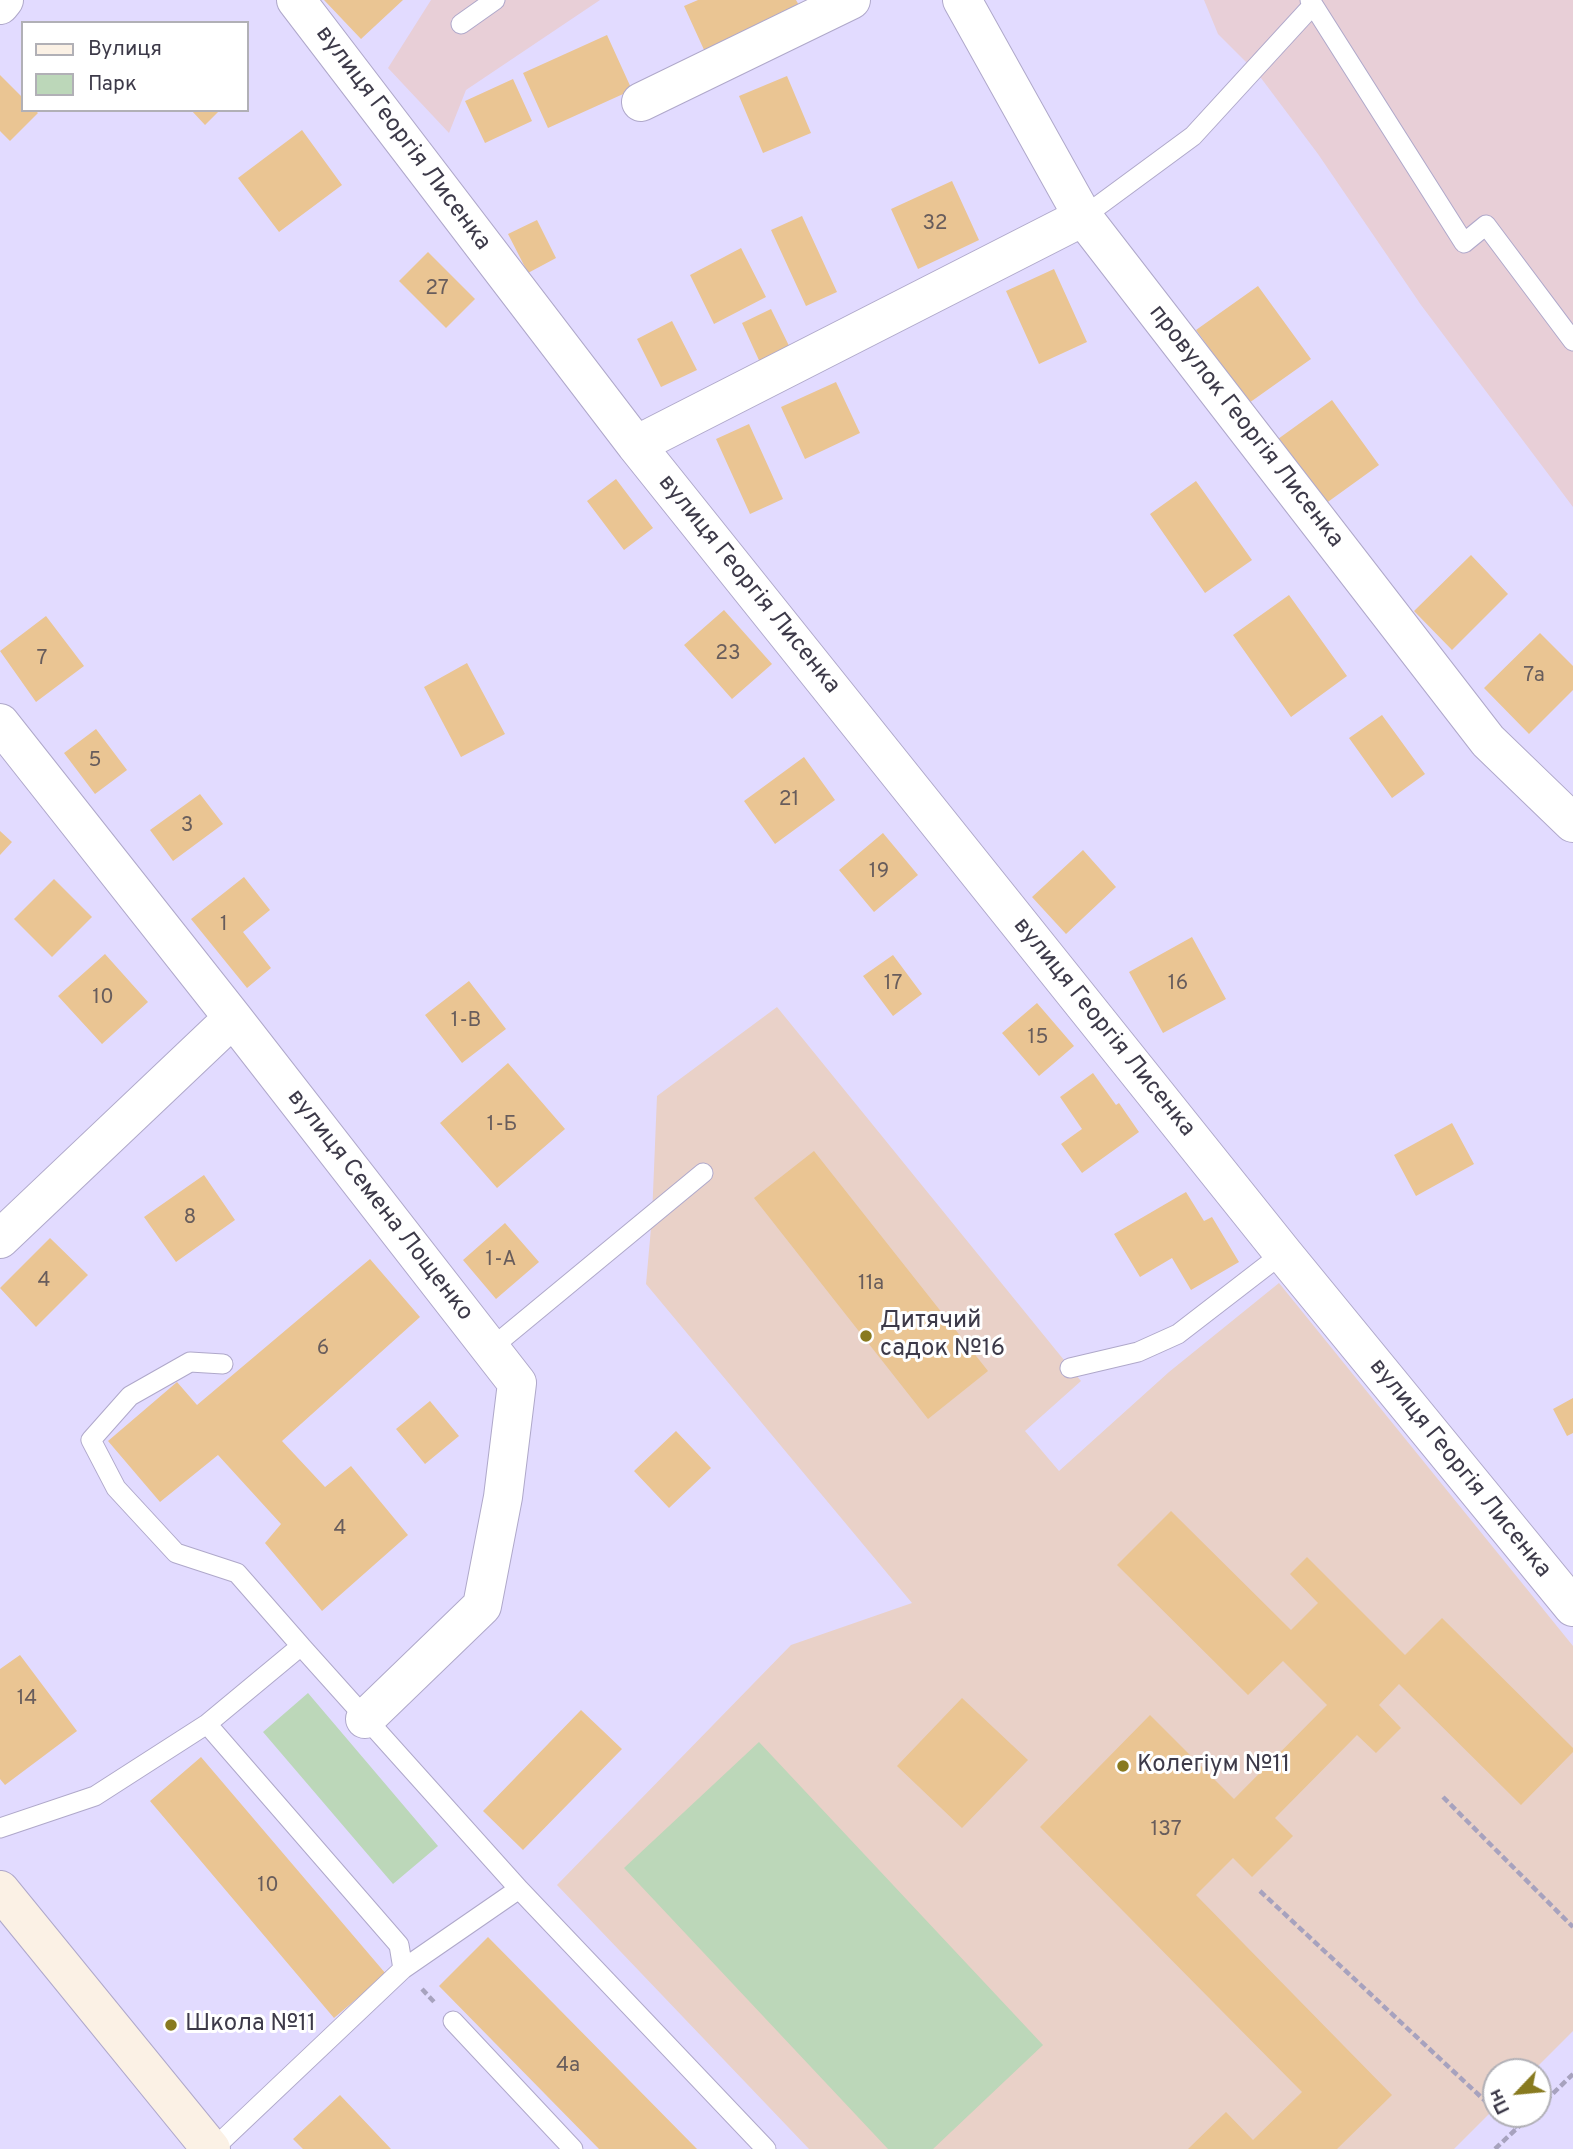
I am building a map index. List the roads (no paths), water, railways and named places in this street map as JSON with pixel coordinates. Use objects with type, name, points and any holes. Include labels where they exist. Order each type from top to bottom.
[{"type":"main road","points":[[0,1890],[212,2149]]},
{"type":"street","points":[[0,5],[4,0]]},
{"type":"street","name":"вулиця Георгія Лисенка","points":[[296,0],[636,445],[1283,1253],[1573,1607]]},
{"type":"street","points":[[641,102],[851,0]]},
{"type":"street","name":"провулок Георгія Лисенка","points":[[962,0],[1083,217],[1488,741],[1573,823]]},
{"type":"street","points":[[636,445],[1083,217]]},
{"type":"street","name":"вулиця Семена Лощенко","points":[[0,723],[517,1383],[503,1497],[482,1606],[365,1719]]},
{"type":"street","points":[[0,1239],[233,1018]]},
{"type":"lane","points":[[461,24],[495,0]]},
{"type":"lane","points":[[1083,217],[1193,136],[1312,2],[1464,243],[1486,225],[1573,341]]},
{"type":"lane","points":[[490,1349],[703,1173]]},
{"type":"lane","points":[[1070,1367],[1138,1352],[1178,1334],[1283,1253]]},
{"type":"lane","points":[[223,1364],[190,1362],[130,1396],[91,1440],[116,1488],[176,1553],[237,1573],[519,1889],[766,2149]]},
{"type":"lane","points":[[0,1828],[95,1796],[207,1724],[301,1646]]},
{"type":"lane","points":[[207,1724],[399,1945],[403,1969]]},
{"type":"lane","points":[[212,2149],[403,1969],[519,1889]]},
{"type":"lane","points":[[453,2021],[573,2149]]},
{"type":"place","name":"Дитячий садок №16","points":[[866,1336]]},
{"type":"place","name":"Колегіум №11","points":[[1123,1766]]},
{"type":"place","name":"Школа №11","points":[[171,2025]]}]
